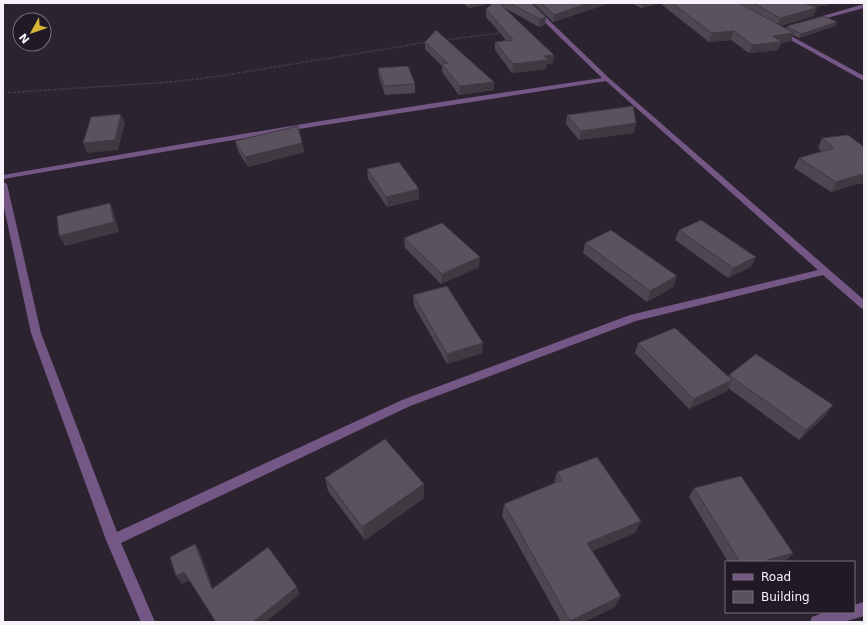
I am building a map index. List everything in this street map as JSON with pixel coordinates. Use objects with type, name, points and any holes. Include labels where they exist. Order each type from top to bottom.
[{"type":"street","points":[[528,3],[607,79],[864,306]]},
{"type":"street","points":[[805,22],[864,6]]},
{"type":"street","points":[[784,28],[776,30],[864,79]]},
{"type":"street","points":[[3,177],[253,134],[464,100],[607,79]]},
{"type":"street","points":[[3,184],[36,333],[113,540],[148,622]]},
{"type":"street","points":[[113,540],[148,522],[406,403],[634,318],[824,272]]},
{"type":"street","points":[[817,622],[850,613]]},
{"type":"path","points":[[442,40],[502,32]]},
{"type":"path","points":[[3,93],[171,82],[220,76],[434,41]]},
{"type":"building","points":[[493,3],[499,3],[554,55],[544,56],[548,60],[513,64],[495,42],[513,40],[486,9]]},
{"type":"building","points":[[509,3],[531,3],[546,17],[540,19]]},
{"type":"building","points":[[542,3],[589,3],[554,15]]},
{"type":"building","points":[[672,3],[739,3],[794,33],[773,36],[781,42],[752,45],[734,31],[712,33]]},
{"type":"building","points":[[753,3],[804,3],[817,8],[780,18]]},
{"type":"building","points":[[824,16],[837,22],[801,34],[787,26]]},
{"type":"building","points":[[436,30],[494,82],[460,86],[442,64],[448,63],[425,42]]},
{"type":"building","points":[[408,66],[415,84],[384,86],[378,68]]},
{"type":"building","points":[[633,106],[636,123],[581,131],[567,115]]},
{"type":"building","points":[[121,114],[115,140],[83,143],[91,117]]},
{"type":"building","points":[[298,126],[302,143],[245,157],[235,141]]},
{"type":"building","points":[[848,135],[864,147],[864,174],[836,182],[799,158],[834,148],[822,138]]},
{"type":"building","points":[[399,162],[419,189],[386,197],[367,169]]},
{"type":"building","points":[[110,203],[114,222],[59,236],[57,216]]},
{"type":"building","points":[[701,220],[756,257],[733,268],[679,230]]},
{"type":"building","points":[[442,223],[480,257],[442,274],[404,238]]},
{"type":"building","points":[[611,230],[677,276],[650,291],[585,243]]},
{"type":"building","points":[[447,286],[483,343],[447,354],[413,295]]},
{"type":"building","points":[[675,328],[732,380],[694,399],[638,343]]},
{"type":"building","points":[[756,354],[833,405],[806,430],[729,375]]},
{"type":"building","points":[[385,439],[424,484],[362,527],[325,478]]},
{"type":"building","points":[[597,457],[641,521],[587,543],[621,596],[570,621],[504,504],[562,480],[557,472]]},
{"type":"building","points":[[741,476],[793,553],[764,561],[739,561],[694,488]]},
{"type":"building","points":[[195,544],[212,589],[268,547],[297,587],[253,622],[216,622],[184,572],[176,576],[170,557]]}]
